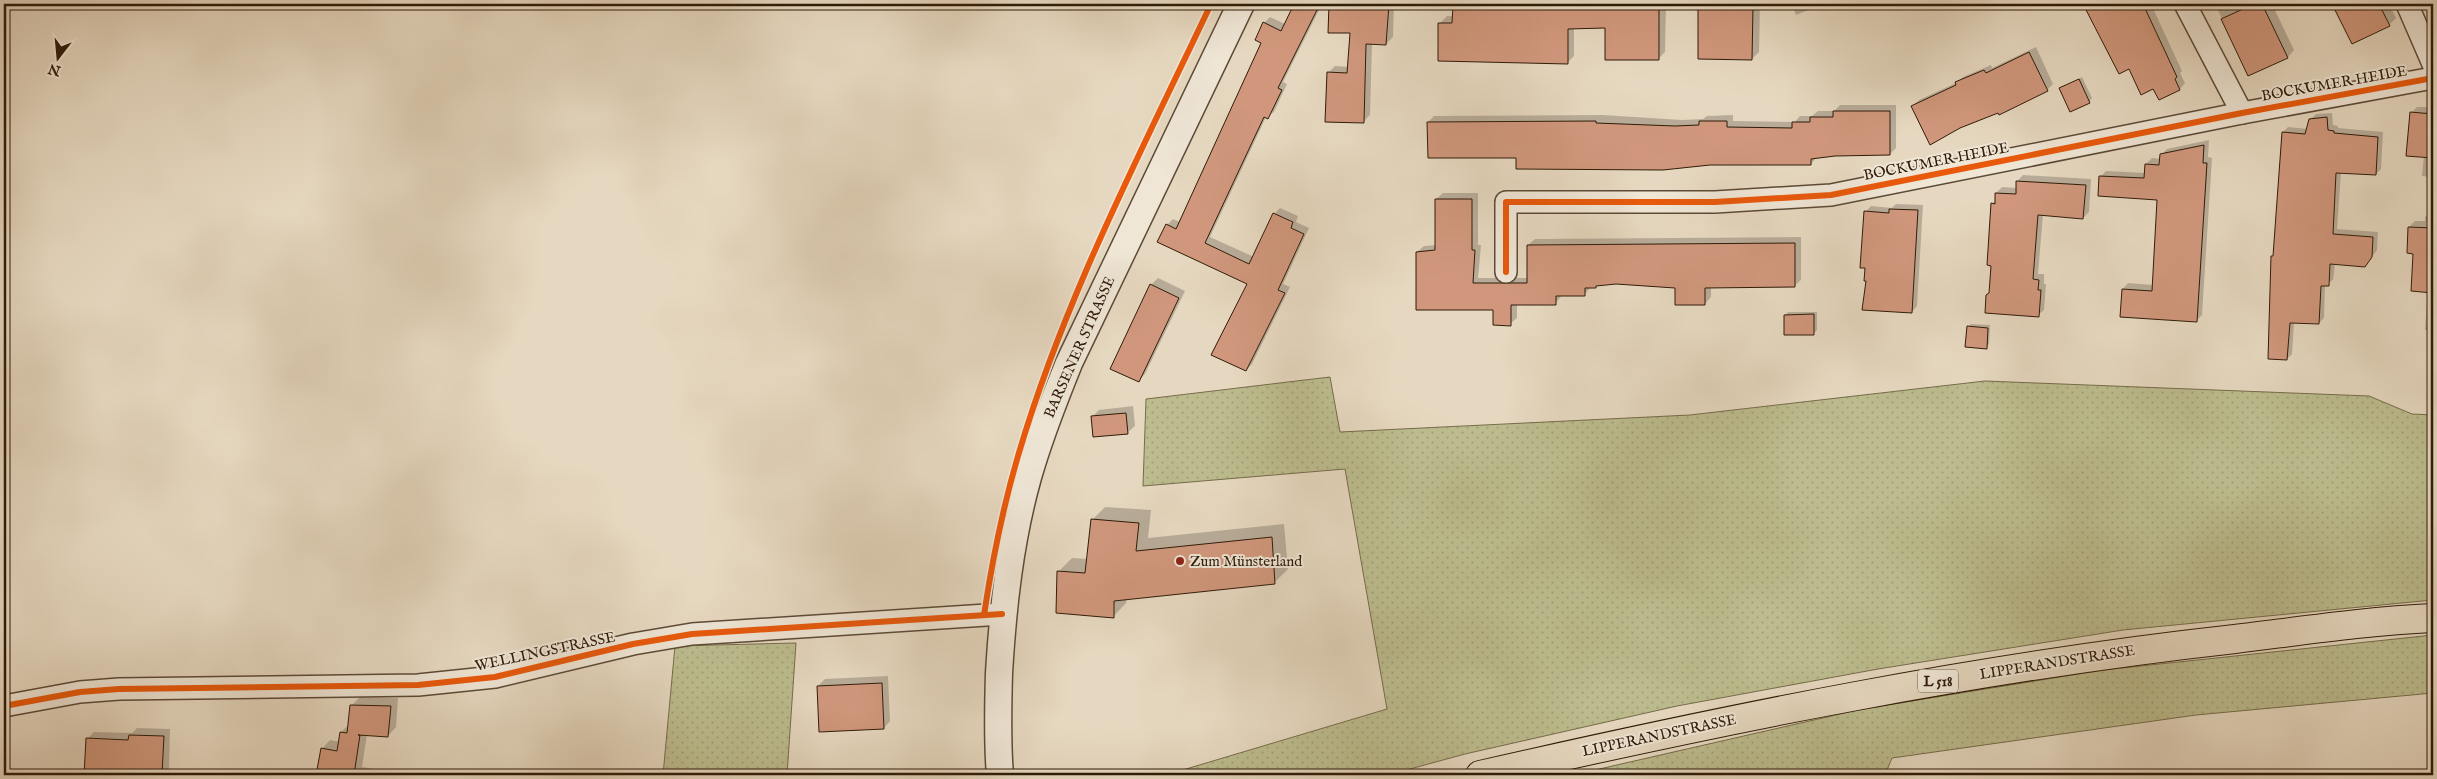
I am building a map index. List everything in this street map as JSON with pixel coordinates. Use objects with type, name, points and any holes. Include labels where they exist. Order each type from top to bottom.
[{"type":"main road","name":"LIPPERANDSTRASSE","points":[[1480,775],[1673,731],[1880,690],[2112,652],[2433,618]]},
{"type":"street","name":"BARSENER STRASSE","points":[[1000,775],[997,718],[1002,614],[1013,546],[1028,479],[1045,423],[1069,363],[1241,4]]},
{"type":"street","name":"BOCKUMER HEIDE","points":[[2185,4],[2242,113]]},
{"type":"street","points":[[2407,4],[2433,64]]},
{"type":"street","name":"BOCKUMER HEIDE","points":[[1506,272],[1506,202],[1715,202],[1831,195],[2242,113],[2433,78]]},
{"type":"street","name":"WELLINGSTRASSE","points":[[4,706],[80,692],[119,689],[418,685],[495,677],[641,642],[692,634],[1002,614]]},
{"type":"green space","points":[[1330,377],[1340,432],[1690,415],[1985,381],[2369,396],[2412,414],[2433,415],[2433,600],[2123,630],[1878,669],[1677,706],[1465,754],[1388,775],[1166,775],[1387,709],[1345,469],[1143,486],[1146,399]]},
{"type":"green space","points":[[2433,635],[2433,693],[2196,715],[1892,758],[1885,775],[1573,775],[1862,709],[2103,670]]},
{"type":"green space","points":[[796,643],[787,775],[663,775],[675,646]]},
{"type":"building","points":[[1294,4],[1320,4],[1278,88],[1282,90],[1268,119],[1264,117],[1205,243],[1249,264],[1273,213],[1293,222],[1291,228],[1304,234],[1278,290],[1285,293],[1246,371],[1211,355],[1247,284],[1157,242],[1166,224],[1176,229],[1261,43],[1255,40],[1263,22],[1281,31]]},
{"type":"building","points":[[1329,4],[1389,4],[1386,45],[1366,44],[1364,123],[1325,122],[1327,72],[1347,73],[1350,33],[1328,33]]},
{"type":"building","points":[[2083,4],[2143,4],[2177,77],[2175,79],[2180,90],[2159,100],[2153,89],[2141,95],[2129,69],[2119,74]]},
{"type":"building","points":[[2254,4],[2262,4],[2288,58],[2248,76],[2221,19]]},
{"type":"building","points":[[2332,4],[2379,4],[2390,26],[2352,44]]},
{"type":"building","points":[[1453,5],[1659,8],[1659,60],[1605,60],[1605,28],[1568,29],[1568,64],[1438,61],[1438,23],[1452,23]]},
{"type":"building","points":[[1698,5],[1753,6],[1752,60],[1698,59]]},
{"type":"building","points":[[2029,52],[2048,91],[1999,115],[1998,113],[1960,128],[1930,145],[1911,106],[1956,85],[1955,82],[1984,70],[1986,73]]},
{"type":"building","points":[[2079,79],[2090,103],[2070,112],[2059,88]]},
{"type":"building","points":[[1833,111],[1890,111],[1890,155],[1835,156],[1811,159],[1811,165],[1710,165],[1663,170],[1516,169],[1516,158],[1428,158],[1427,122],[1596,121],[1596,123],[1675,126],[1699,125],[1699,121],[1727,121],[1727,127],[1792,128],[1792,122],[1810,122],[1810,117],[1833,117]]},
{"type":"building","points":[[2410,112],[2433,114],[2433,158],[2406,156]]},
{"type":"building","points":[[2327,117],[2328,130],[2334,131],[2334,133],[2378,137],[2376,175],[2336,173],[2333,234],[2373,237],[2372,257],[2365,267],[2330,264],[2329,286],[2321,286],[2319,324],[2290,323],[2287,360],[2268,359],[2271,256],[2273,256],[2282,132],[2305,134],[2309,119]]},
{"type":"building","points":[[2204,145],[2203,163],[2207,163],[2197,322],[2120,317],[2122,289],[2152,291],[2157,200],[2098,196],[2099,176],[2144,178],[2145,164],[2159,165],[2160,154]]},
{"type":"building","points":[[2016,181],[2086,185],[2083,219],[2038,215],[2033,279],[2039,280],[2038,290],[2041,290],[2039,317],[1985,313],[1991,266],[1987,265],[1991,203],[1995,204],[1995,193],[2016,194]]},
{"type":"building","points":[[1435,199],[1472,199],[1472,250],[1475,250],[1473,283],[1527,283],[1527,245],[1795,243],[1795,287],[1705,288],[1705,305],[1675,305],[1675,288],[1616,284],[1596,286],[1596,288],[1585,288],[1585,296],[1556,296],[1556,305],[1511,305],[1511,326],[1493,325],[1493,310],[1416,310],[1416,252],[1435,250]]},
{"type":"building","points":[[1889,209],[1918,210],[1912,313],[1862,310],[1866,281],[1864,281],[1865,268],[1860,268],[1864,211],[1889,213]]},
{"type":"building","points":[[2408,227],[2433,228],[2433,293],[2411,291],[2413,254],[2407,253]]},
{"type":"building","points":[[1150,284],[1179,298],[1139,382],[1110,369]]},
{"type":"building","points":[[1814,314],[1814,335],[1784,335],[1784,315]]},
{"type":"building","points":[[1967,326],[1988,328],[1987,349],[1965,347]]},
{"type":"building","points":[[1126,413],[1128,434],[1093,437],[1091,416]]},
{"type":"building","name":"Zum Münsterland","points":[[1091,519],[1139,523],[1136,551],[1272,537],[1275,584],[1114,601],[1114,618],[1056,613],[1057,571],[1085,573]]},
{"type":"building","points":[[882,683],[884,729],[819,732],[817,686]]},
{"type":"building","points":[[350,705],[391,706],[388,737],[360,735],[354,775],[316,775],[321,748],[337,751],[340,732],[347,733]]},
{"type":"building","points":[[129,735],[164,736],[162,775],[84,775],[86,738],[128,740]]},
{"type":"cycle path","points":[[984,615],[1007,495],[1037,398],[1058,340],[1131,171],[1211,4]]},
{"type":"cycle path","points":[[1506,272],[1506,202],[1715,202],[1831,195],[2242,113],[2433,78]]},
{"type":"cycle path","points":[[4,706],[80,692],[119,689],[418,685],[495,677],[633,644],[692,634],[1002,614]]},
{"type":"place","name":"Zum Münsterland","points":[[1180,561]]}]
